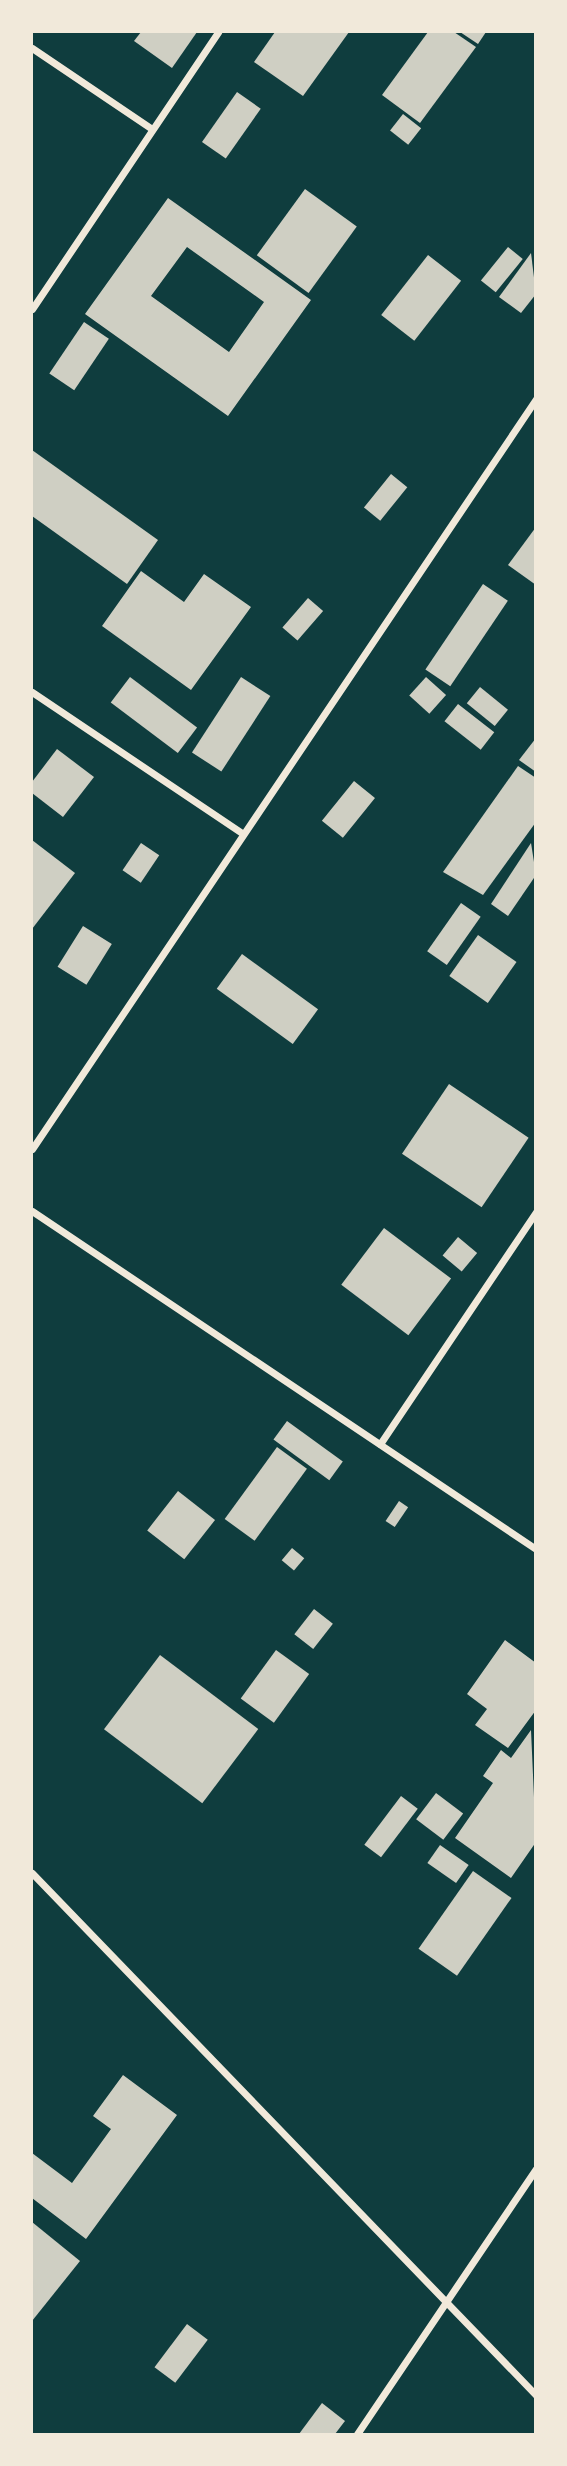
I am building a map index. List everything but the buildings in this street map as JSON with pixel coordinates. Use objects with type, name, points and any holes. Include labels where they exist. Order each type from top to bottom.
[{"type":"street","points":[[32,309],[218,32]]},
{"type":"street","points":[[32,48],[152,129]]},
{"type":"street","points":[[32,1149],[536,399]]},
{"type":"street","points":[[32,692],[243,834]]},
{"type":"street","points":[[32,1211],[536,1549]]},
{"type":"street","points":[[380,1444],[536,1212]]},
{"type":"street","points":[[32,1872],[536,2395]]},
{"type":"street","points":[[358,2434],[536,2169]]}]
